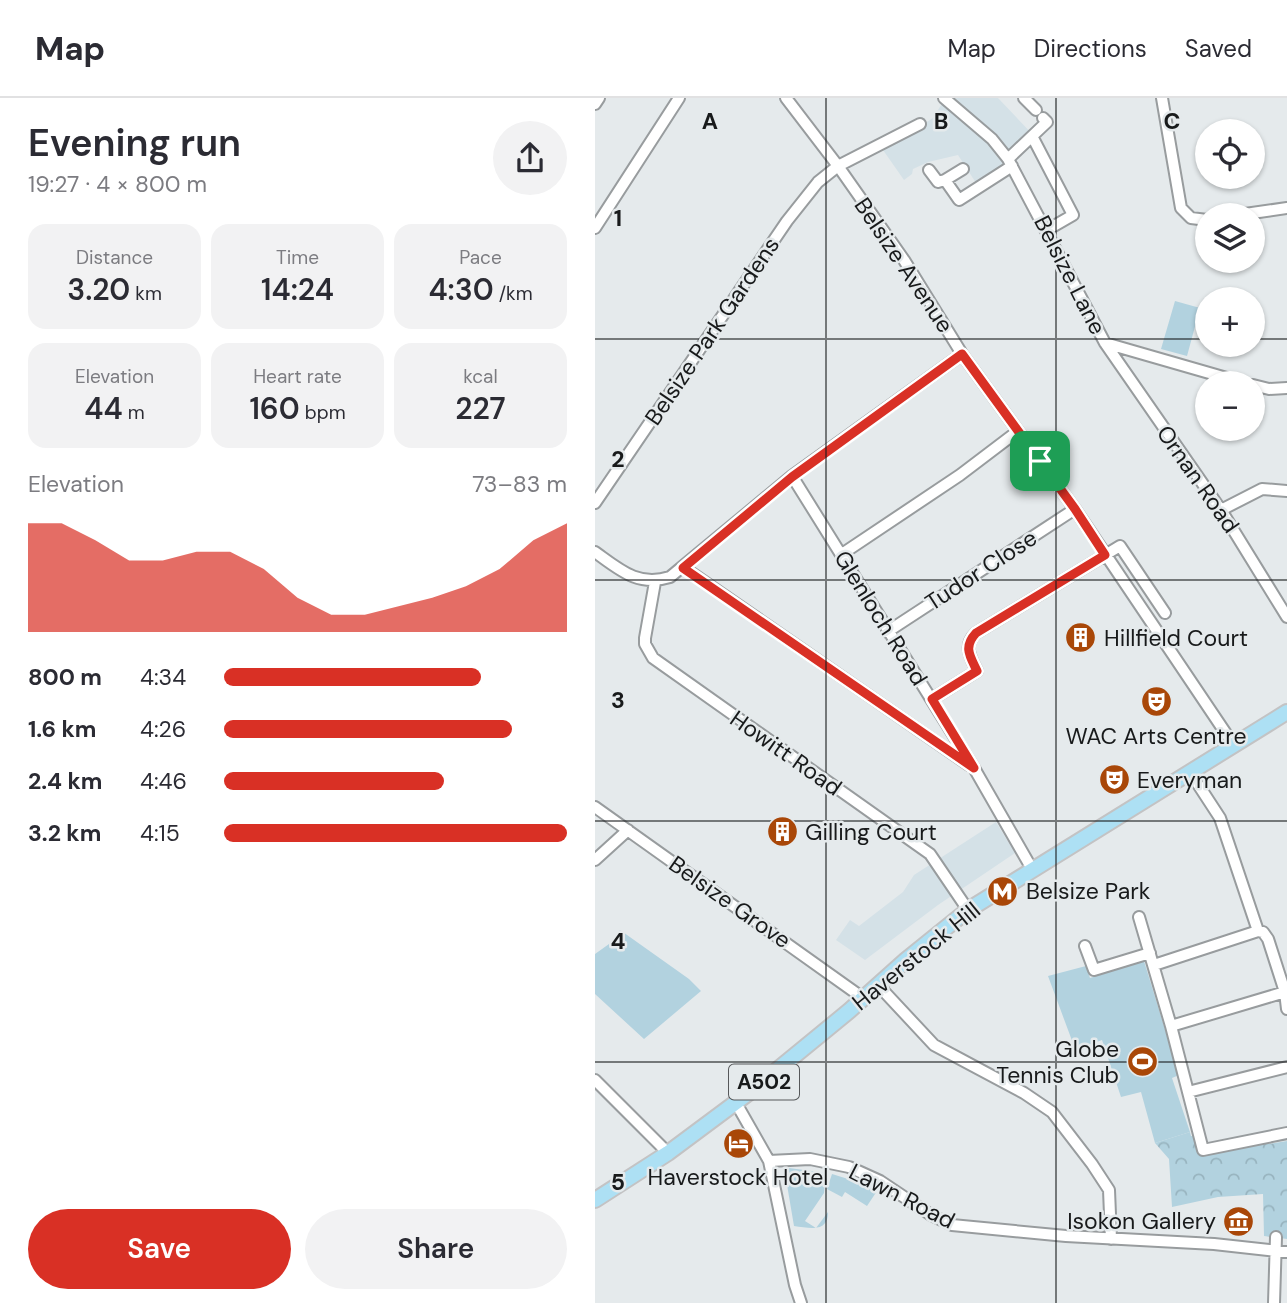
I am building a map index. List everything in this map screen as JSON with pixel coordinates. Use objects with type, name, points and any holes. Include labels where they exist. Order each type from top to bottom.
[{"type":"main road","name":"Haverstock Hill","points":[[595,1199],[668,1153],[736,1103],[968,910],[1287,712]]},
{"type":"street","points":[[595,104],[599,98]]},
{"type":"street","points":[[595,228],[679,98]]},
{"type":"street","points":[[786,98],[838,166]]},
{"type":"street","name":"Belsize Lane","points":[[944,98],[992,139],[1010,163],[1105,343],[1202,371]]},
{"type":"street","points":[[945,180],[955,203],[1010,163],[1033,138],[1042,117],[1024,98]]},
{"type":"street","points":[[1161,98],[1181,208],[1191,218],[1195,218]]},
{"type":"street","name":"Belsize Park Gardens","points":[[595,503],[787,221],[818,182],[838,166],[920,124]]},
{"type":"street","points":[[1033,138],[1073,215],[1047,230]]},
{"type":"street","name":"Belsize Avenue","points":[[838,166],[904,260],[962,354],[1075,509],[1233,744]]},
{"type":"street","points":[[929,170],[938,182],[963,169]]},
{"type":"street","points":[[1265,211],[1287,208]]},
{"type":"street","name":"Ornan Road","points":[[1105,343],[1221,510],[1287,617]]},
{"type":"street","points":[[595,552],[634,578],[655,582],[670,577],[792,477],[962,354]]},
{"type":"street","points":[[1265,388],[1287,388]]},
{"type":"street","points":[[842,554],[960,475],[1018,431]]},
{"type":"street","name":"Glenloch Road","points":[[792,477],[842,554],[887,632],[932,699],[1032,869]]},
{"type":"street","points":[[1221,510],[1262,489],[1287,491]]},
{"type":"street","name":"Tudor Close","points":[[887,632],[1075,509]]},
{"type":"street","points":[[932,699],[977,671],[967,650],[969,640],[976,633],[1120,546],[1165,613]]},
{"type":"street","points":[[683,568],[974,768]]},
{"type":"street","name":"Howitt Road","points":[[655,582],[645,631],[645,644],[653,658],[929,854],[968,910]]},
{"type":"street","points":[[1190,772],[1220,818],[1258,930],[1268,939],[1285,992],[1287,1009]]},
{"type":"street","name":"Belsize Grove","points":[[595,807],[863,998]]},
{"type":"street","points":[[595,860],[628,830]]},
{"type":"street","points":[[1139,917],[1203,1150],[1287,1133]]},
{"type":"street","points":[[1154,965],[1247,936],[1258,930]]},
{"type":"street","points":[[1085,946],[1094,970],[1150,953]]},
{"type":"street","points":[[878,985],[934,1045],[1024,1093],[1052,1112],[1109,1190],[1111,1239]]},
{"type":"street","points":[[1171,1026],[1285,992]]},
{"type":"street","points":[[1189,1096],[1287,1067]]},
{"type":"street","points":[[595,1080],[668,1153]]},
{"type":"street","points":[[736,1103],[769,1161],[801,1303]]},
{"type":"street","name":"Lawn Road","points":[[769,1161],[810,1159],[849,1167],[880,1181],[931,1215],[952,1225],[1111,1239],[1214,1244],[1281,1252]]},
{"type":"street","points":[[1274,1303],[1281,1252],[1276,1237]]},
{"type":"shaded area","points":[[941,98],[998,98],[1034,136],[1007,168],[978,186],[958,155],[928,162],[913,169],[912,174],[904,180],[883,150],[933,118],[943,102]]},
{"type":"shaded area","points":[[996,822],[1015,853],[938,905],[865,960],[836,940],[850,920],[859,926],[903,892],[914,875]]},
{"type":"green space","points":[[1175,301],[1195,307],[1195,326],[1187,356],[1161,349]]},
{"type":"green space","points":[[620,930],[689,979],[701,991],[644,1039],[595,994],[595,954],[609,944]]},
{"type":"green space","name":"Globe Tennis Club","points":[[1144,961],[1179,1075],[1172,1078],[1190,1132],[1155,1143],[1141,1092],[1121,1097],[1102,1040],[1078,1049],[1074,1046],[1048,976],[1086,966],[1090,978]]},
{"type":"green space","points":[[1190,1132],[1198,1147],[1287,1141],[1287,1239],[1264,1236],[1263,1194],[1218,1197],[1172,1207],[1169,1159],[1155,1143]]},
{"type":"green space","points":[[789,1168],[826,1173],[824,1193],[805,1221],[816,1228],[794,1226],[785,1173]]},
{"type":"green space","points":[[832,1174],[877,1191],[867,1206],[845,1192],[842,1197],[827,1189]]},
{"type":"green space","points":[[828,1212],[825,1223],[816,1228]]},
{"type":"place","name":"Hillfield Court","points":[[1081,638]]},
{"type":"place","name":"WAC Arts Centre","points":[[1156,702]]},
{"type":"place","name":"Everyman","points":[[1114,780]]},
{"type":"place","name":"Gilling Court","points":[[782,832]]},
{"type":"place","name":"Belsize Park","points":[[1003,891]]},
{"type":"place","name":"Globe Tennis Club","points":[[1142,1062]]},
{"type":"place","name":"Haverstock Hotel","points":[[738,1143]]},
{"type":"place","name":"Isokon Gallery","points":[[1239,1221]]},
{"type":"route","points":[[962,354],[1040,461],[1105,555],[976,633],[969,640],[967,650],[977,671],[932,699],[974,768],[683,568],[792,477],[962,354]]}]
